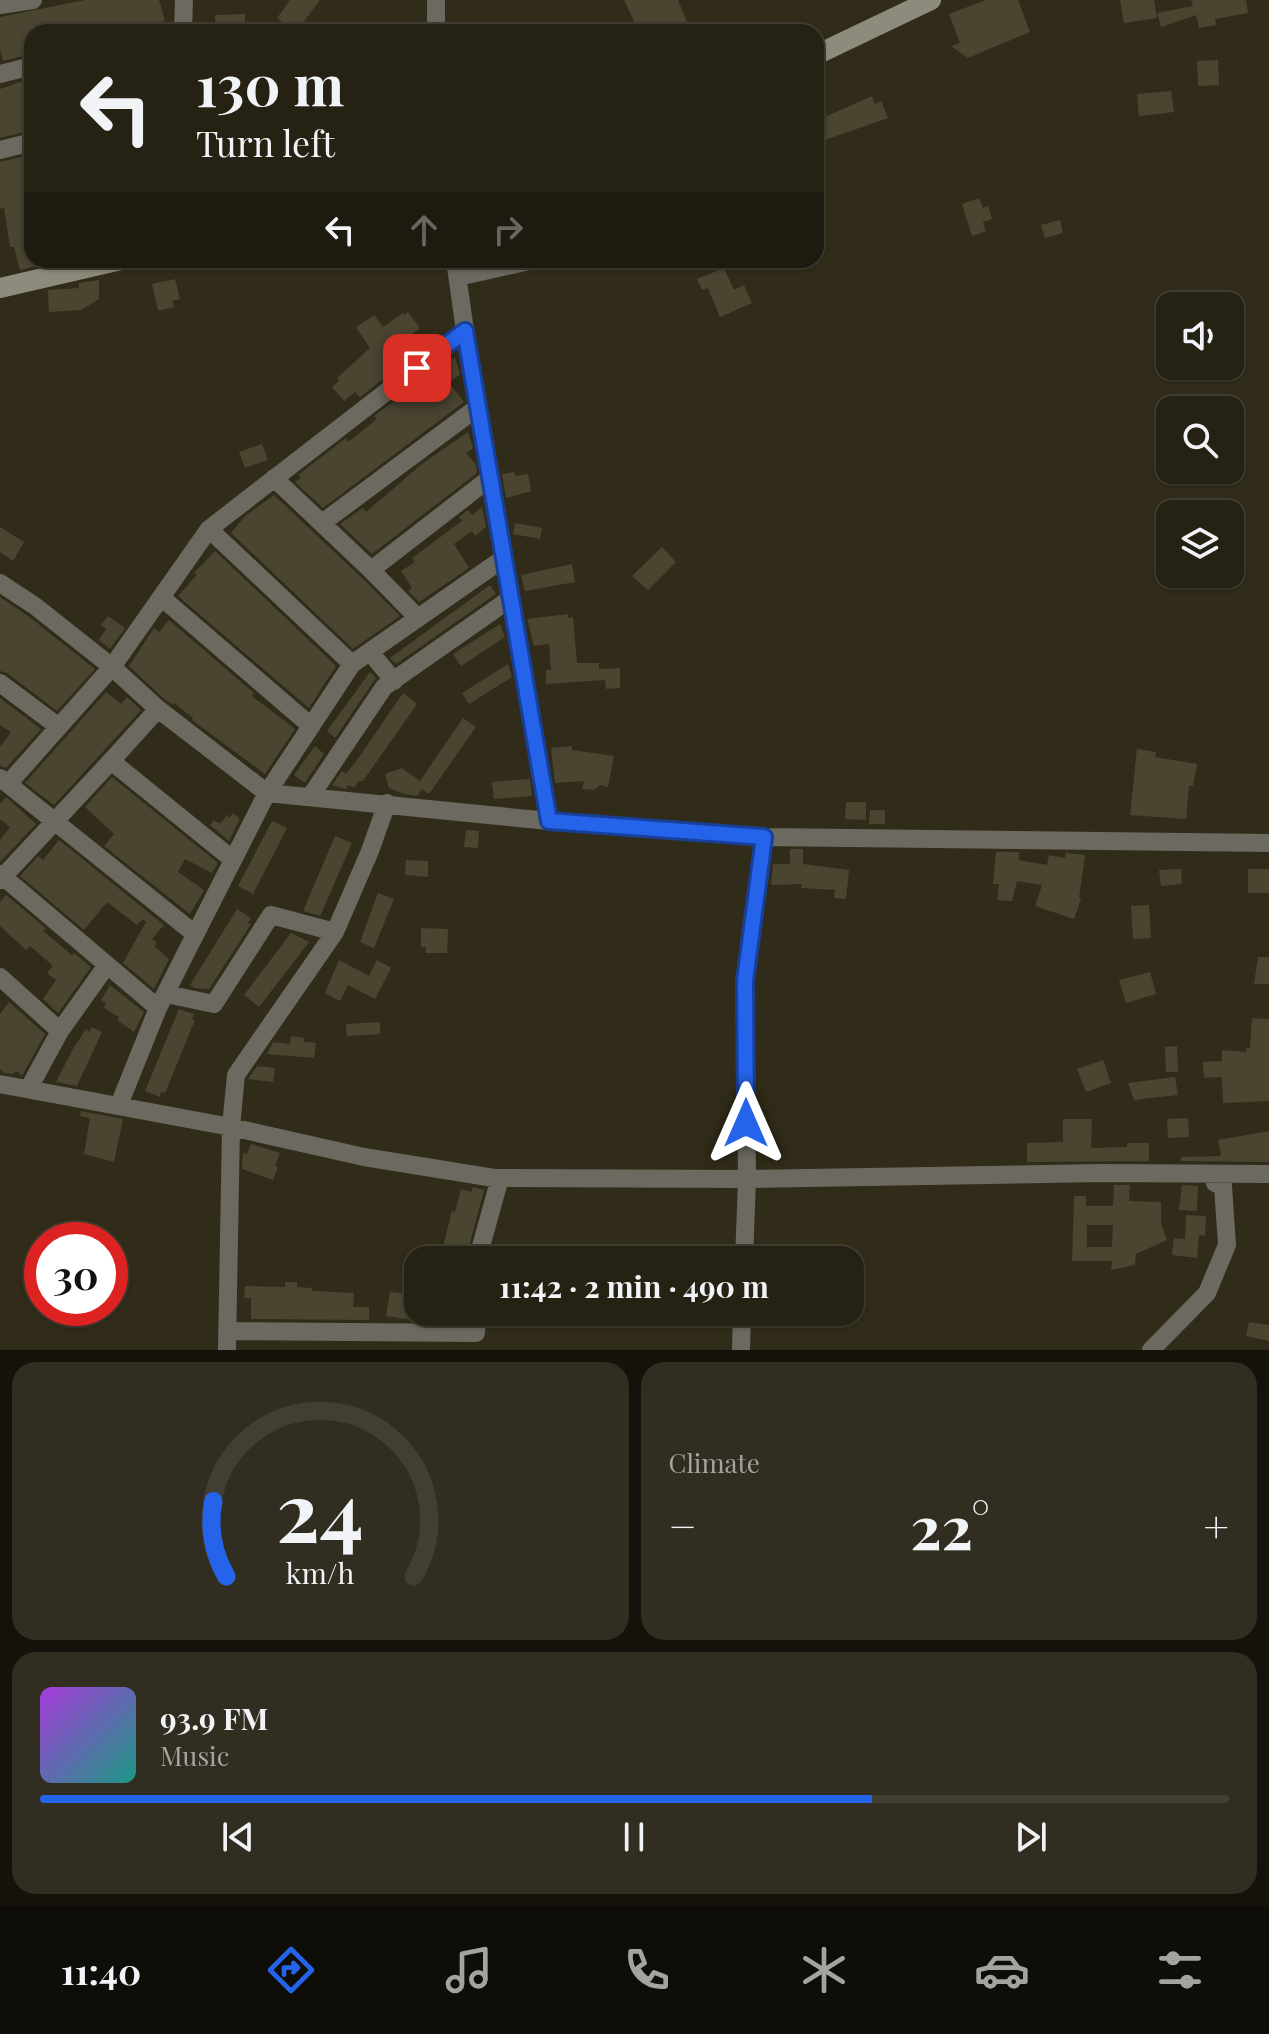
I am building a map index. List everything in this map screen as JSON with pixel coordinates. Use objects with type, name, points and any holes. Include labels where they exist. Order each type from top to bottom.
[{"type":"main road","points":[[824,51],[931,0]]},
{"type":"main road","points":[[0,288],[86,268]]},
{"type":"street","points":[[0,5],[33,0]]},
{"type":"street","points":[[183,24],[184,0]]},
{"type":"street","points":[[436,0],[436,24]]},
{"type":"street","points":[[0,74],[24,68]]},
{"type":"street","points":[[0,150],[24,144]]},
{"type":"street","points":[[457,269],[549,821]]},
{"type":"street","points":[[195,934],[4,781],[59,727],[112,667],[209,529],[465,331]]},
{"type":"street","points":[[322,523],[478,407]]},
{"type":"street","points":[[274,478],[418,618]]},
{"type":"street","points":[[371,570],[490,478]]},
{"type":"street","points":[[209,529],[352,664]]},
{"type":"street","points":[[119,1105],[162,1001],[232,859],[267,793],[352,664],[504,558]]},
{"type":"street","points":[[0,583],[35,606],[112,667],[158,709],[267,793],[549,821],[764,837],[1269,843]]},
{"type":"street","points":[[161,597],[311,726]]},
{"type":"street","points":[[310,797],[384,687],[511,598]]},
{"type":"street","points":[[370,652],[394,681]]},
{"type":"street","points":[[0,683],[59,727]]},
{"type":"street","points":[[158,709],[1,877],[107,965],[162,1001],[214,1004],[271,915],[335,932]]},
{"type":"street","points":[[111,761],[232,859]]},
{"type":"street","points":[[227,1350],[231,1127],[236,1075],[335,932],[387,803]]},
{"type":"street","points":[[745,1246],[745,981],[764,837]]},
{"type":"street","points":[[29,1088],[60,1031],[107,965]]},
{"type":"street","points":[[2,983],[60,1031]]},
{"type":"street","points":[[0,1084],[231,1127],[364,1157],[500,1178],[1269,1174]]},
{"type":"street","points":[[1151,1350],[1207,1293],[1227,1245],[1223,1186],[1215,1183],[1215,1174]]},
{"type":"street","points":[[481,1246],[500,1178]]},
{"type":"street","points":[[227,1331],[476,1333],[476,1326]]},
{"type":"street","points":[[741,1350],[742,1326]]},
{"type":"building","points":[[85,0],[159,0],[165,21],[153,24],[24,24],[24,56],[3,61],[0,17]]},
{"type":"building","points":[[290,0],[320,0],[302,24],[285,24],[277,18]]},
{"type":"building","points":[[624,0],[678,0],[688,24],[635,24]]},
{"type":"building","points":[[986,0],[1018,0],[1030,32],[968,58],[951,46],[960,43],[949,14]]},
{"type":"building","points":[[1120,0],[1154,0],[1157,18],[1124,23]]},
{"type":"building","points":[[1191,0],[1246,0],[1248,13],[1215,19],[1216,25],[1199,28],[1196,15],[1161,27],[1157,13],[1193,6]]},
{"type":"building","points":[[245,14],[245,24],[216,24],[215,15]]},
{"type":"building","points":[[1218,60],[1219,85],[1198,86],[1197,61]]},
{"type":"building","points":[[24,81],[24,132],[0,138],[0,89]]},
{"type":"building","points":[[1171,91],[1174,112],[1139,116],[1137,94]]},
{"type":"building","points":[[872,96],[875,104],[881,101],[888,118],[824,140],[824,117]]},
{"type":"building","points":[[24,156],[24,268],[28,268],[20,270],[14,247],[10,247],[4,208],[0,209],[0,162]]},
{"type":"building","points":[[979,198],[983,208],[988,206],[992,219],[983,222],[986,231],[972,236],[962,204]]},
{"type":"building","points":[[1060,220],[1063,233],[1045,238],[1041,225]]},
{"type":"building","points":[[724,268],[734,290],[744,285],[752,303],[720,317],[708,288],[702,290],[697,279]]},
{"type":"building","points":[[175,279],[180,299],[172,301],[174,307],[158,311],[152,284]]},
{"type":"building","points":[[99,280],[99,299],[81,310],[49,312],[48,290],[79,288],[79,283]]},
{"type":"building","points":[[408,312],[420,328],[397,345],[408,360],[360,397],[355,392],[344,401],[332,387],[339,381],[337,378],[370,348],[356,327],[374,315],[383,327]]},
{"type":"building","points":[[455,357],[460,374],[449,383],[464,402],[323,508],[295,482],[301,478],[298,475],[346,438],[348,442],[377,419],[374,416],[398,398],[400,401],[423,379]]},
{"type":"building","points":[[468,432],[473,448],[466,453],[476,465],[477,473],[372,554],[340,524],[363,508],[366,512],[422,464]]},
{"type":"building","points":[[262,444],[268,460],[245,468],[239,452]]},
{"type":"building","points":[[515,472],[515,476],[528,474],[531,491],[506,498],[502,474]]},
{"type":"building","points":[[274,495],[400,616],[353,649],[231,533],[245,516]]},
{"type":"building","points":[[482,507],[486,527],[475,536],[472,531],[454,544],[469,568],[419,602],[408,591],[412,588],[401,571],[415,562],[412,558],[462,521],[459,517],[468,510],[472,515]]},
{"type":"building","points":[[515,523],[542,528],[540,539],[513,534]]},
{"type":"building","points":[[0,527],[24,542],[13,561],[0,552]]},
{"type":"building","points":[[662,547],[676,562],[648,590],[632,576]]},
{"type":"building","points":[[215,551],[336,666],[309,708],[178,596]]},
{"type":"building","points":[[572,564],[575,582],[525,591],[521,575]]},
{"type":"building","points":[[490,585],[496,594],[396,664],[390,658]]},
{"type":"building","points":[[0,597],[95,669],[57,711],[0,671]]},
{"type":"building","points":[[568,614],[568,618],[573,617],[577,663],[599,663],[599,669],[620,668],[620,688],[606,689],[605,680],[546,684],[546,670],[551,670],[549,644],[534,646],[527,619]]},
{"type":"building","points":[[108,616],[125,628],[110,649],[99,640],[106,629],[101,625]]},
{"type":"building","points":[[169,620],[254,693],[252,696],[295,729],[265,774],[174,703],[163,698],[129,666],[154,628],[159,632]]},
{"type":"building","points":[[500,624],[505,637],[461,666],[453,654]]},
{"type":"building","points":[[508,664],[512,677],[469,704],[462,693]]},
{"type":"building","points":[[370,672],[376,678],[335,738],[327,731]]},
{"type":"building","points":[[106,692],[121,704],[127,697],[141,710],[54,805],[25,783]]},
{"type":"building","points":[[403,693],[417,704],[363,781],[359,781],[354,788],[332,785],[342,771],[346,774],[357,760]]},
{"type":"building","points":[[0,698],[41,729],[6,768],[0,766],[0,747],[11,732],[0,725]]},
{"type":"building","points":[[463,718],[476,727],[429,794],[422,789],[417,796],[389,788],[385,774],[402,768],[420,781]]},
{"type":"building","points":[[315,746],[324,754],[305,783],[294,775]]},
{"type":"building","points":[[572,746],[572,750],[614,756],[608,787],[600,785],[594,790],[582,789],[584,781],[555,783],[551,748]]},
{"type":"building","points":[[1137,749],[1156,752],[1155,757],[1197,764],[1193,786],[1189,786],[1186,819],[1130,815]]},
{"type":"building","points":[[112,777],[218,863],[212,873],[185,859],[178,872],[204,890],[190,914],[104,846],[114,834],[85,807]]},
{"type":"building","points":[[530,779],[532,796],[494,799],[492,782]]},
{"type":"building","points":[[6,797],[36,824],[0,862],[0,840],[10,827],[0,819],[0,804]]},
{"type":"building","points":[[846,802],[866,802],[866,820],[845,819]]},
{"type":"building","points":[[870,810],[885,810],[885,824],[869,824]]},
{"type":"building","points":[[233,813],[240,819],[229,841],[210,825],[214,820],[220,824]]},
{"type":"building","points":[[272,821],[287,828],[253,894],[238,886]]},
{"type":"building","points":[[466,830],[479,831],[478,848],[464,847]]},
{"type":"building","points":[[335,836],[352,843],[320,916],[303,911]]},
{"type":"building","points":[[59,840],[164,925],[152,939],[157,943],[154,946],[169,959],[154,989],[123,963],[146,922],[143,919],[137,925],[107,902],[84,930],[20,876],[38,856],[43,860]]},
{"type":"building","points":[[790,849],[803,849],[803,864],[849,870],[846,899],[834,898],[835,890],[801,888],[802,884],[771,885],[773,864],[790,864]]},
{"type":"building","points":[[996,852],[1019,852],[1019,860],[1047,865],[1049,855],[1065,858],[1066,853],[1085,855],[1081,899],[1074,919],[1035,906],[1042,885],[1017,881],[1012,901],[997,900],[999,884],[993,884]]},
{"type":"building","points":[[406,860],[428,861],[428,877],[405,875]]},
{"type":"building","points":[[1181,869],[1182,884],[1161,886],[1159,870]]},
{"type":"building","points":[[1248,869],[1269,869],[1269,893],[1248,893]]},
{"type":"building","points":[[378,893],[394,899],[374,948],[360,942]]},
{"type":"building","points":[[6,895],[46,928],[43,931],[91,967],[58,1013],[43,999],[56,980],[47,973],[53,966],[30,946],[26,950],[0,926],[0,902]]},
{"type":"building","points":[[1149,905],[1151,938],[1133,939],[1131,906]]},
{"type":"building","points":[[237,909],[251,918],[248,923],[251,924],[209,989],[195,988],[190,985]]},
{"type":"building","points":[[421,928],[448,929],[447,953],[426,953],[426,947],[421,947]]},
{"type":"building","points":[[291,933],[309,942],[259,1007],[244,995]]},
{"type":"building","points":[[1258,957],[1269,957],[1269,984],[1254,984]]},
{"type":"building","points":[[339,960],[369,976],[377,960],[391,968],[375,999],[348,985],[340,1001],[325,993]]},
{"type":"building","points":[[1150,972],[1156,994],[1126,1003],[1119,980]]},
{"type":"building","points":[[110,985],[144,1012],[134,1032],[104,1008],[106,1003],[101,1000]]},
{"type":"building","points":[[9,1002],[45,1034],[22,1076],[16,1071],[13,1074],[4,1073],[0,1069],[0,1014]]},
{"type":"building","points":[[179,1009],[194,1014],[192,1019],[195,1020],[165,1093],[161,1092],[160,1097],[145,1091]]},
{"type":"building","points":[[1252,1018],[1269,1019],[1269,1101],[1223,1103],[1222,1077],[1204,1078],[1203,1062],[1222,1061],[1222,1050],[1246,1052],[1246,1048],[1250,1048]]},
{"type":"building","points":[[380,1022],[380,1034],[347,1036],[346,1024]]},
{"type":"building","points":[[92,1027],[102,1032],[77,1086],[56,1082],[86,1029],[89,1032]]},
{"type":"building","points":[[291,1036],[316,1043],[314,1058],[267,1054],[273,1042],[290,1044]]},
{"type":"building","points":[[1177,1046],[1178,1072],[1166,1072],[1165,1047]]},
{"type":"building","points":[[1103,1060],[1111,1083],[1086,1092],[1077,1069]]},
{"type":"building","points":[[257,1066],[275,1068],[273,1082],[248,1079]]},
{"type":"building","points":[[1175,1077],[1178,1095],[1134,1100],[1128,1083]]},
{"type":"building","points":[[81,1111],[123,1119],[114,1162],[84,1154],[90,1118],[80,1116]]},
{"type":"building","points":[[1188,1118],[1189,1137],[1168,1138],[1167,1119]]},
{"type":"building","points":[[1063,1119],[1092,1119],[1091,1148],[1149,1143],[1149,1161],[1027,1162],[1027,1143],[1063,1142]]},
{"type":"building","points":[[1269,1131],[1269,1162],[1181,1161],[1181,1157],[1221,1156],[1218,1140]]},
{"type":"building","points":[[251,1144],[280,1153],[273,1180],[242,1169],[243,1153],[247,1154]]},
{"type":"building","points":[[1114,1185],[1130,1185],[1129,1201],[1161,1202],[1161,1224],[1167,1240],[1136,1254],[1135,1265],[1111,1270],[1112,1261],[1072,1261],[1074,1196],[1086,1196],[1086,1206],[1113,1206]],"holes":[[[1087,1225],[1113,1225],[1112,1247],[1087,1247]]]},
{"type":"building","points":[[1182,1185],[1198,1186],[1197,1211],[1179,1210]]},
{"type":"building","points":[[473,1187],[484,1190],[469,1246],[443,1246],[461,1189],[471,1192]]},
{"type":"building","points":[[1186,1215],[1206,1216],[1205,1236],[1199,1235],[1197,1258],[1172,1255],[1174,1238],[1185,1239]]},
{"type":"building","points":[[285,1282],[297,1282],[297,1287],[312,1288],[312,1291],[354,1293],[353,1307],[369,1307],[369,1320],[251,1319],[251,1298],[244,1298],[245,1286],[285,1287]]},
{"type":"building","points":[[390,1292],[404,1293],[404,1319],[386,1316]]},
{"type":"building","points":[[1249,1322],[1269,1325],[1269,1341],[1246,1336]]},
{"type":"route","points":[[417,368],[465,331],[549,821],[764,837],[745,981],[746,1123]]}]
